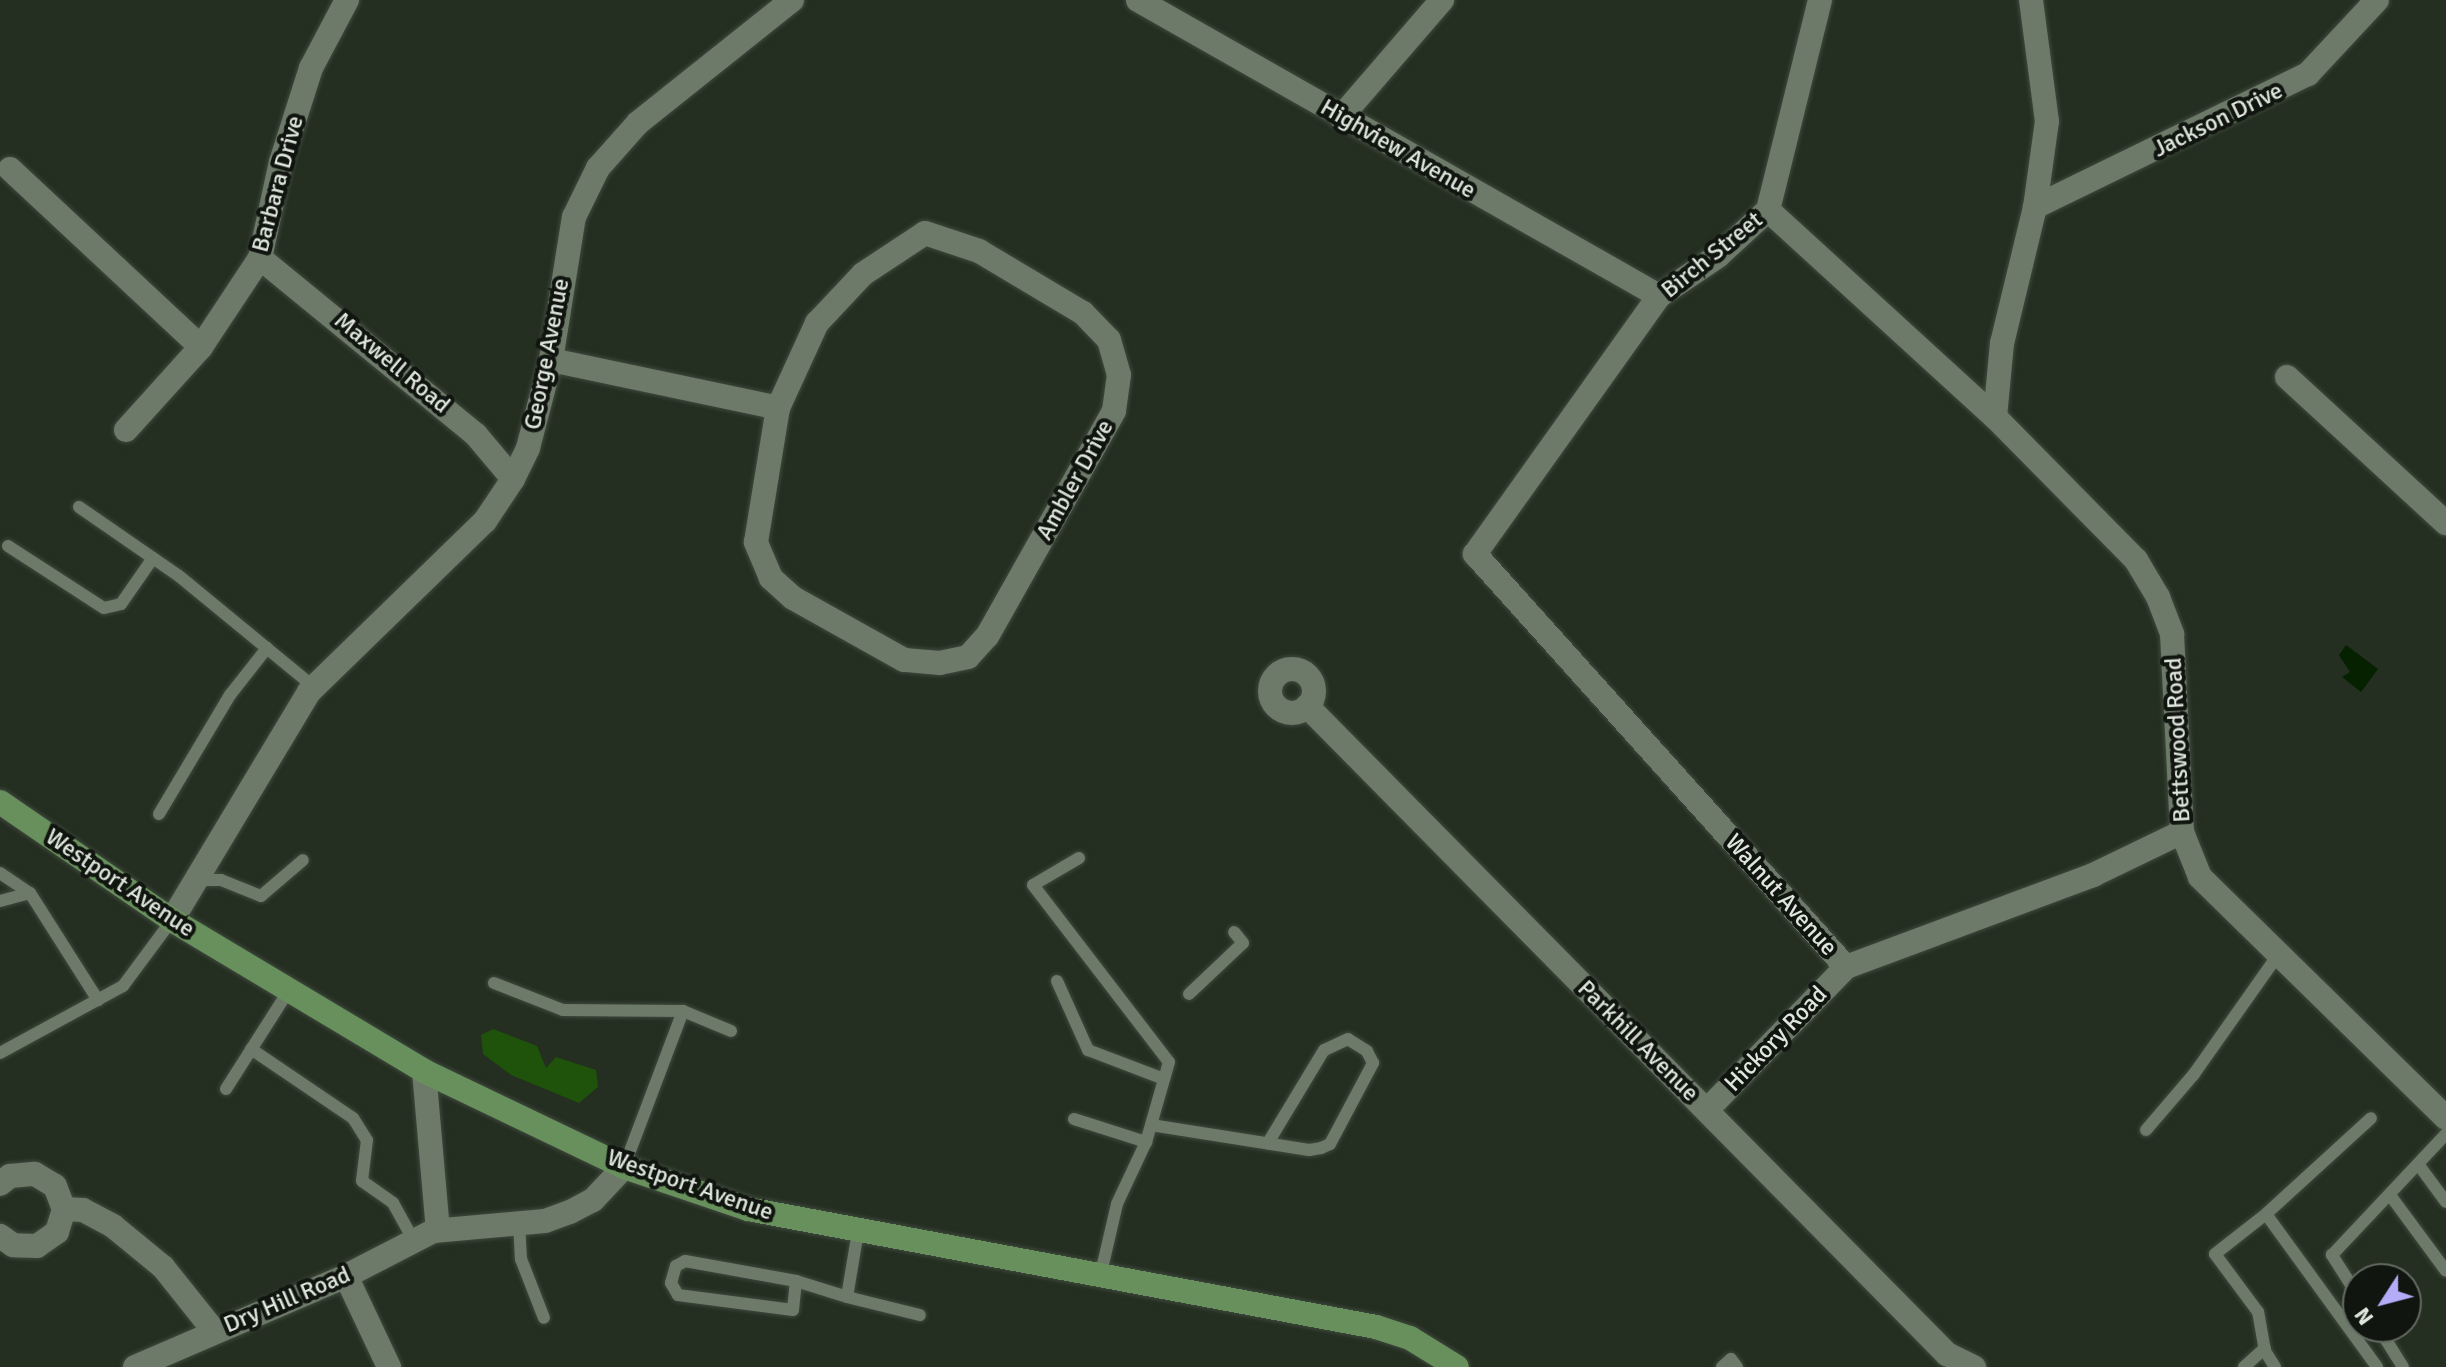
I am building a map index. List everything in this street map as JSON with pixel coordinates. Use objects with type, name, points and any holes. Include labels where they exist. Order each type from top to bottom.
[{"type":"main road","name":"Westport Avenue","points":[[0,802],[172,920],[424,1071],[624,1167],[748,1209],[1376,1327],[1410,1338],[1457,1367]]},
{"type":"street","name":"Barbara Drive","points":[[126,430],[201,347],[260,258],[281,162],[311,68],[347,0]]},
{"type":"street","name":"George Avenue","points":[[172,920],[281,734],[314,687],[485,521],[513,479],[528,448],[551,360],[574,217],[598,168],[638,123],[792,0]]},
{"type":"street","name":"Highview Avenue","points":[[1138,0],[1659,296]]},
{"type":"street","points":[[1341,117],[1442,0]]},
{"type":"street","name":"Birch Street","points":[[1475,554],[1659,296],[1718,256],[1768,210],[1820,0]]},
{"type":"street","points":[[1995,417],[2002,343],[2035,207],[2047,121],[2031,0]]},
{"type":"street","name":"Jackson Drive","points":[[2035,207],[2308,74],[2377,0]]},
{"type":"street","points":[[10,169],[201,347]]},
{"type":"street","name":"Bettswood Road","points":[[1768,210],[1995,417],[2136,560],[2158,597],[2172,634],[2182,832],[2200,877],[2446,1118]]},
{"type":"street","name":"Ambler Drive","points":[[925,233],[979,251],[1083,313],[1109,340],[1119,375],[1114,411],[987,636],[968,657],[940,663],[904,660],[793,598],[771,578],[756,542],[778,408],[817,323],[863,274],[925,233]]},
{"type":"street","name":"Maxwell Road","points":[[260,258],[476,435],[513,479]]},
{"type":"street","points":[[551,360],[778,408]]},
{"type":"street","points":[[2287,377],[2446,523]]},
{"type":"street","name":"Walnut Avenue","points":[[1475,554],[1846,967],[2093,875],[2182,832]]},
{"type":"street","name":"Parkhill Avenue","points":[[1307,706],[1947,1354],[1974,1367]]},
{"type":"street","name":"Hickory Road","points":[[1707,1110],[1846,967]]},
{"type":"street","points":[[424,1071],[438,1230]]},
{"type":"street","name":"Dry Hill Road","points":[[135,1367],[346,1276],[438,1230],[545,1221],[593,1200],[624,1167]]},
{"type":"street","points":[[0,1184],[10,1176],[35,1174],[55,1186],[64,1209],[57,1232],[37,1246],[13,1245],[0,1236]]},
{"type":"street","points":[[64,1209],[83,1210],[113,1226],[163,1267],[214,1331]]},
{"type":"street","points":[[346,1276],[389,1367]]},
{"type":"lane","points":[[79,507],[153,558],[314,687]]},
{"type":"lane","points":[[8,546],[104,608],[121,604],[153,558]]},
{"type":"lane","points":[[159,814],[230,695],[267,648]]},
{"type":"lane","points":[[1079,858],[1033,885],[1169,1062],[1146,1142],[1117,1204],[1100,1277]]},
{"type":"lane","points":[[197,880],[221,880],[261,896],[303,860]]},
{"type":"lane","points":[[0,873],[30,893],[98,1000]]},
{"type":"lane","points":[[0,901],[30,893]]},
{"type":"lane","points":[[0,1053],[129,980],[172,920]]},
{"type":"lane","points":[[1189,994],[1243,943],[1234,932]]},
{"type":"lane","points":[[2146,1130],[2194,1074],[2278,955]]},
{"type":"lane","points":[[1057,981],[1088,1050],[1164,1079]]},
{"type":"lane","points":[[494,983],[563,1010],[683,1011],[731,1031]]},
{"type":"lane","points":[[226,1089],[289,990]]},
{"type":"lane","points":[[624,1167],[683,1011]]},
{"type":"lane","points":[[1151,1125],[1309,1150],[1330,1144],[1373,1063],[1367,1051],[1348,1039],[1324,1050],[1268,1143]]},
{"type":"lane","points":[[251,1049],[353,1118],[367,1140],[362,1181],[393,1203],[414,1241]]},
{"type":"lane","points":[[2275,1367],[2265,1348],[2258,1312],[2215,1254],[2266,1214],[2371,1118]]},
{"type":"lane","points":[[1074,1119],[1146,1142]]},
{"type":"lane","points":[[2342,1271],[2332,1255],[2446,1134]]},
{"type":"lane","points":[[2418,1164],[2446,1202]]},
{"type":"lane","points":[[2390,1195],[2445,1272]]},
{"type":"lane","points":[[2266,1214],[2377,1367]]},
{"type":"lane","points":[[519,1222],[521,1259],[544,1318]]},
{"type":"lane","points":[[847,1297],[858,1231]]},
{"type":"lane","points":[[796,1281],[793,1310],[678,1295],[671,1283],[676,1266],[685,1261],[796,1281],[920,1315]]},
{"type":"lane","points":[[2388,1343],[2403,1367]]},
{"type":"lane","points":[[2244,1367],[2265,1348]]},
{"type":"lane","points":[[1722,1367],[1731,1359],[1737,1367]]},
{"type":"green space","points":[[493,1029],[537,1046],[546,1068],[556,1057],[596,1070],[598,1087],[579,1103],[511,1075],[483,1054],[481,1035]]},
{"type":"shaded area","points":[[2346,645],[2378,669],[2361,692],[2342,677],[2350,672],[2339,655]]}]
